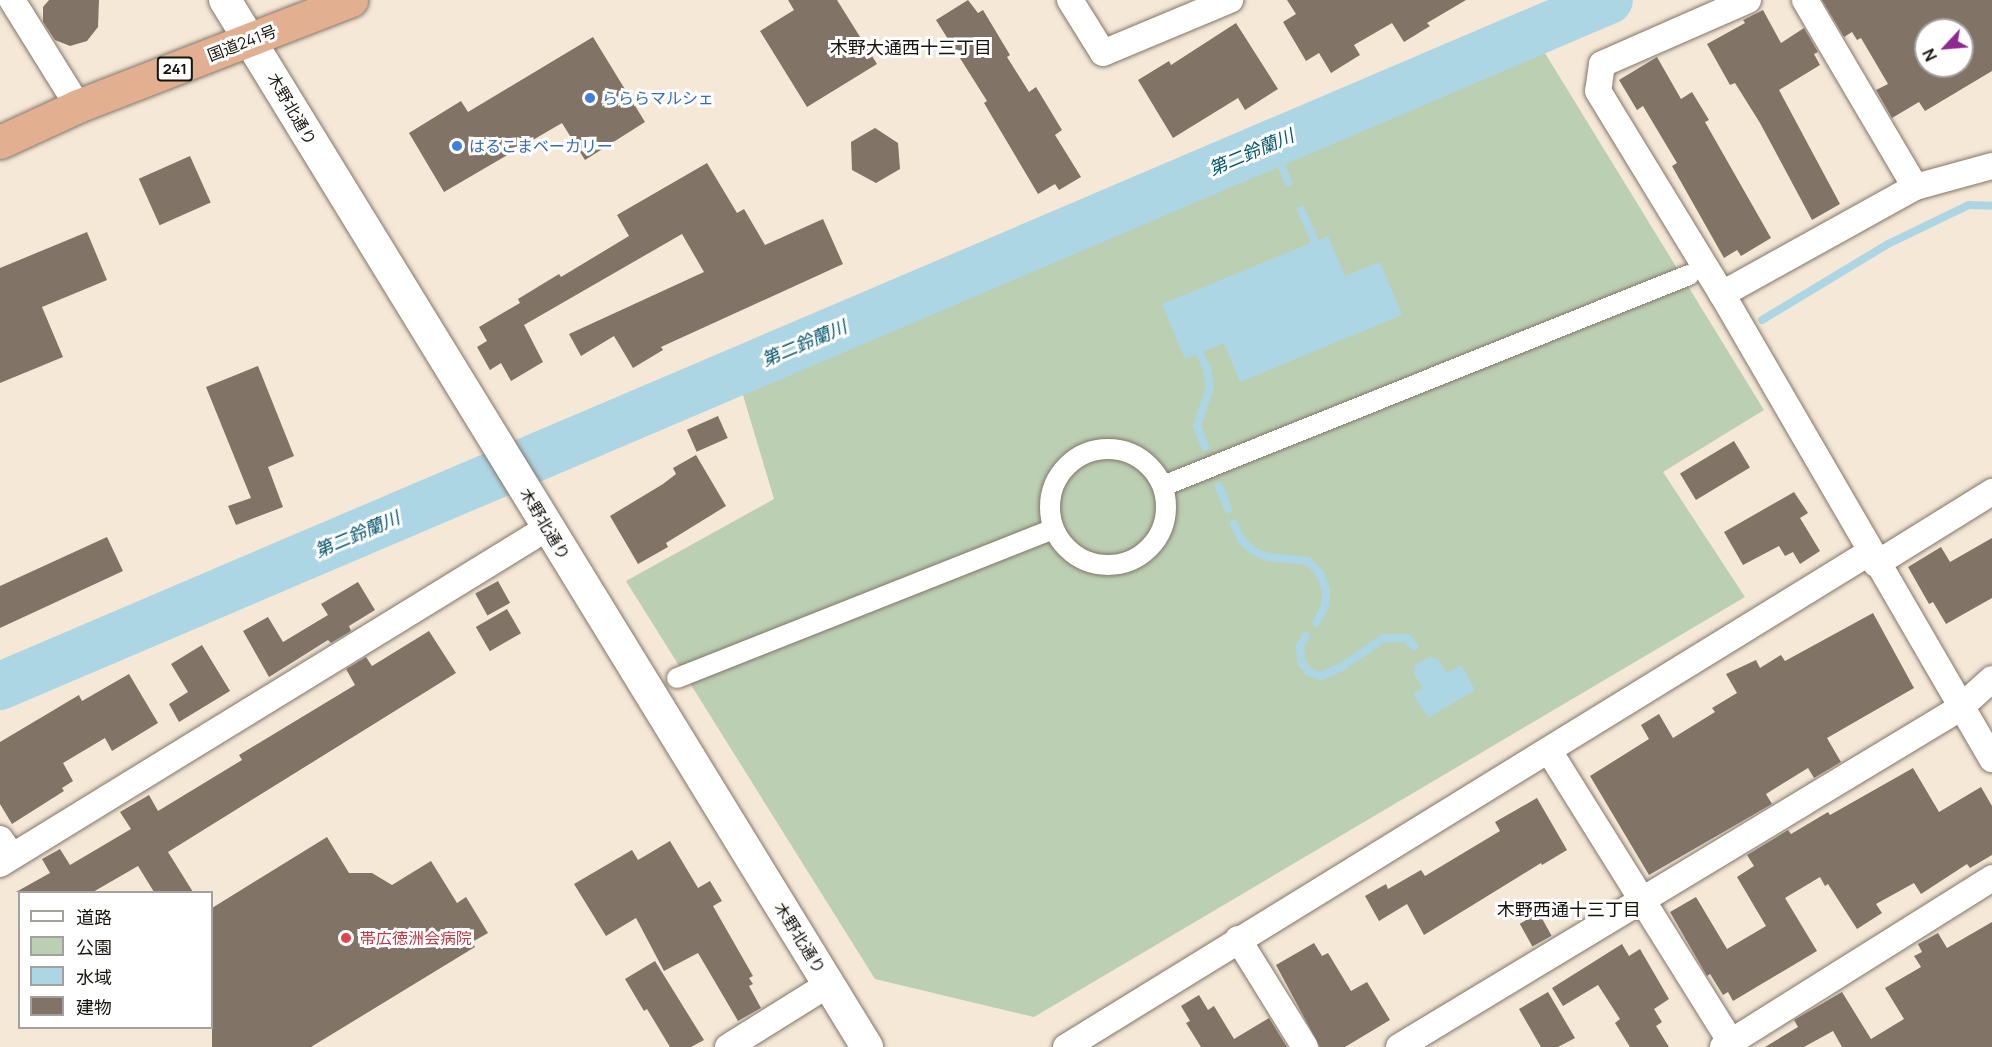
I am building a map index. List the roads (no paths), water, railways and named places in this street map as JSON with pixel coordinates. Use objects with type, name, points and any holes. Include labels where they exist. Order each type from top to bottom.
[{"type":"highway","name":"国道241号","points":[[0,142],[78,106],[351,0]]},
{"type":"street","points":[[12,0],[78,106]]},
{"type":"street","name":"木野北通り","points":[[225,0],[867,1047]]},
{"type":"street","points":[[1070,0],[1102,53],[1230,0]]},
{"type":"street","points":[[1748,0],[1602,64],[1598,91],[1722,294],[1960,708],[1992,759]]},
{"type":"street","points":[[1805,0],[1915,187]]},
{"type":"street","points":[[1722,294],[1915,187],[1992,166]]},
{"type":"street","points":[[1164,486],[1689,275]]},
{"type":"street","points":[[1110,447],[1132,453],[1151,466],[1164,486],[1167,506],[1164,526],[1154,544],[1139,557],[1120,564],[1100,565],[1081,558],[1065,546],[1054,529],[1049,507],[1054,483],[1067,464],[1086,452],[1110,447]]},
{"type":"street","points":[[1066,1047],[1238,939],[1549,751],[1873,558],[1992,492]]},
{"type":"street","points":[[4,853],[547,528]]},
{"type":"street","points":[[677,678],[1054,529]]},
{"type":"street","points":[[1399,1047],[1960,708],[1992,679]]},
{"type":"street","points":[[1549,751],[1729,1045],[1992,878]]},
{"type":"street","points":[[1238,939],[1305,1047]]},
{"type":"street","points":[[728,1047],[829,984]]},
{"type":"water","points":[[1328,236],[1345,276],[1380,262],[1402,315],[1240,382],[1224,343],[1185,359],[1162,304]]},
{"type":"water","points":[[1429,657],[1438,659],[1447,673],[1461,665],[1475,690],[1428,718],[1413,694],[1423,688],[1414,674],[1415,665]]},
{"type":"waterway","name":"第二鈴蘭川","points":[[0,686],[1609,0]]},
{"type":"waterway","points":[[1273,142],[1288,182]]},
{"type":"waterway","points":[[1762,320],[1888,244],[1969,205],[1992,206]]},
{"type":"waterway","points":[[1301,210],[1319,251]]},
{"type":"waterway","points":[[1195,344],[1207,369],[1210,387],[1197,426],[1205,447]]},
{"type":"waterway","points":[[1219,486],[1228,509]]},
{"type":"waterway","points":[[1234,524],[1241,539],[1253,551],[1268,557],[1308,561],[1321,575],[1326,591],[1325,606],[1316,623]]},
{"type":"waterway","points":[[1306,636],[1300,646],[1301,662],[1309,672],[1321,676],[1341,667],[1384,638],[1407,638],[1414,646]]},
{"type":"place","name":"らららマルシェ","points":[[590,98]]},
{"type":"place","name":"はるこまベーカリー","points":[[457,146]]},
{"type":"place","name":"帯広徳洲会病院","points":[[346,938]]},
{"type":"district","name":"木野大通西十三丁目","points":[[911,47]]},
{"type":"district","name":"木野西通十三丁目","points":[[1569,909]]}]
